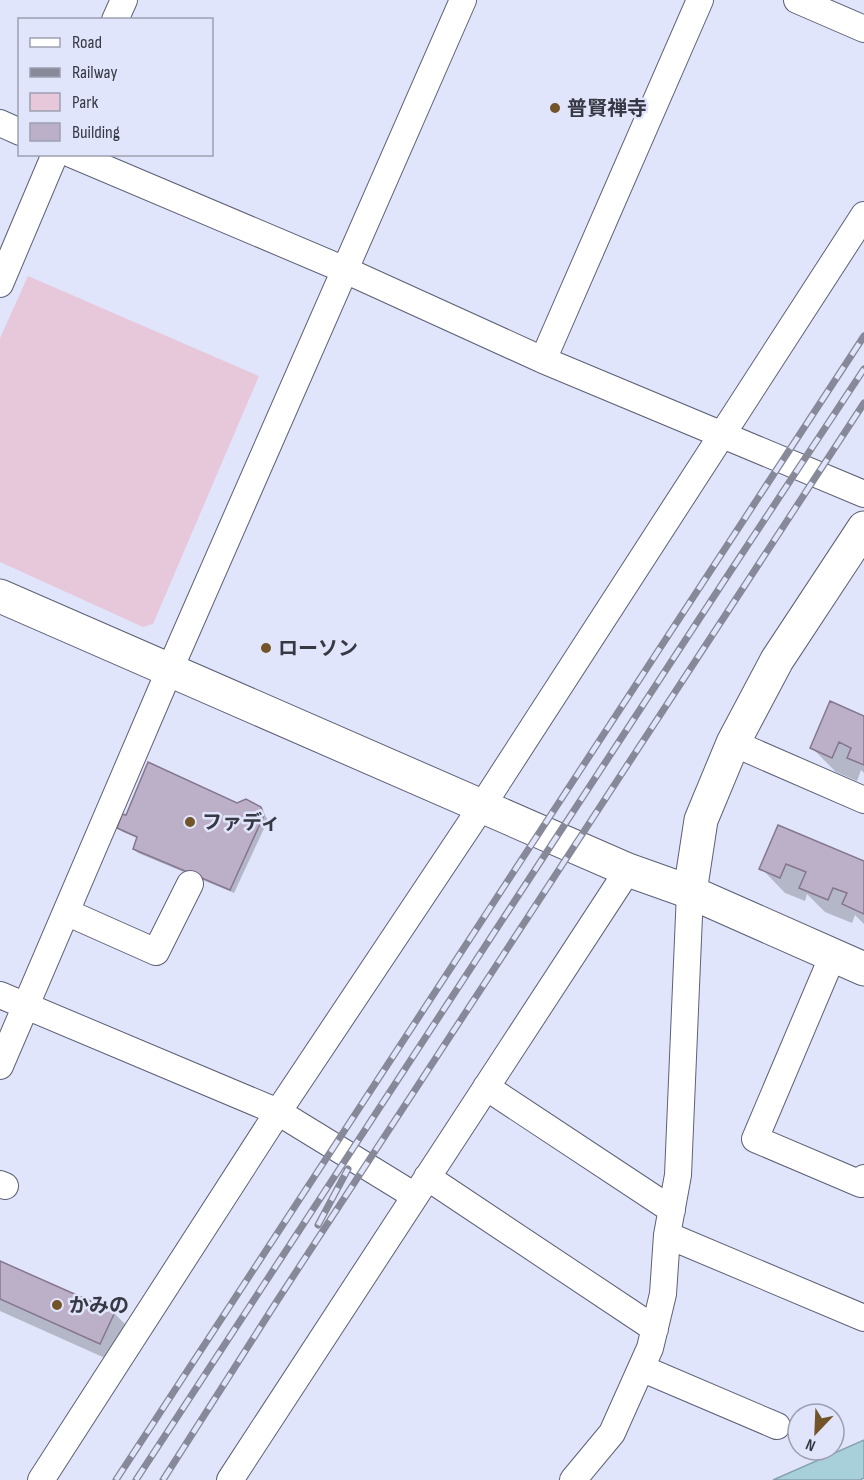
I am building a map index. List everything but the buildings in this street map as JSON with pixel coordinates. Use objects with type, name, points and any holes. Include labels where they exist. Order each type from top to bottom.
[{"type":"street","points":[[116,18],[124,0]]},
{"type":"street","points":[[0,1066],[170,669],[463,0]]},
{"type":"street","points":[[543,360],[700,0]]},
{"type":"street","points":[[797,0],[864,28]]},
{"type":"street","points":[[0,123],[18,131]]},
{"type":"street","points":[[0,284],[54,156]]},
{"type":"street","points":[[76,156],[345,270],[543,360],[864,494]]},
{"type":"street","points":[[41,1480],[278,1112],[482,806],[864,215]]},
{"type":"street","points":[[573,1480],[612,1433],[650,1348],[663,1294],[667,1235],[678,1175],[690,892],[701,820],[733,743],[777,660],[864,528]]},
{"type":"street","points":[[0,596],[628,870],[690,892],[864,969]]},
{"type":"street","points":[[733,743],[864,800]]},
{"type":"street","points":[[230,1480],[628,870]]},
{"type":"street","points":[[66,912],[156,952],[190,884]]},
{"type":"street","points":[[833,955],[755,1139],[861,1184],[864,1178]]},
{"type":"street","points":[[0,995],[278,1112],[421,1186],[655,1329]]},
{"type":"street","points":[[486,1087],[672,1210]]},
{"type":"street","points":[[667,1235],[864,1318]]},
{"type":"street","points":[[641,1368],[777,1426]]},
{"type":"green space","points":[[28,276],[259,376],[153,624],[143,627],[0,562],[0,338]]},
{"type":"shaded area","points":[[864,1440],[864,1478],[860,1480],[773,1480],[814,1462],[846,1462],[846,1448]]},
{"type":"railway","points":[[116,1480],[864,336]]},
{"type":"railway","points":[[136,1480],[864,369]]},
{"type":"railway","points":[[163,1480],[277,1301],[864,403]]},
{"type":"railway","points":[[318,1225],[348,1169]]},
{"type":"place","name":"普賢禅寺","points":[[555,108]]},
{"type":"place","name":"ローソン","points":[[266,648]]},
{"type":"place","name":"ファディ","points":[[190,822]]},
{"type":"place","name":"かみの","points":[[57,1305]]}]
